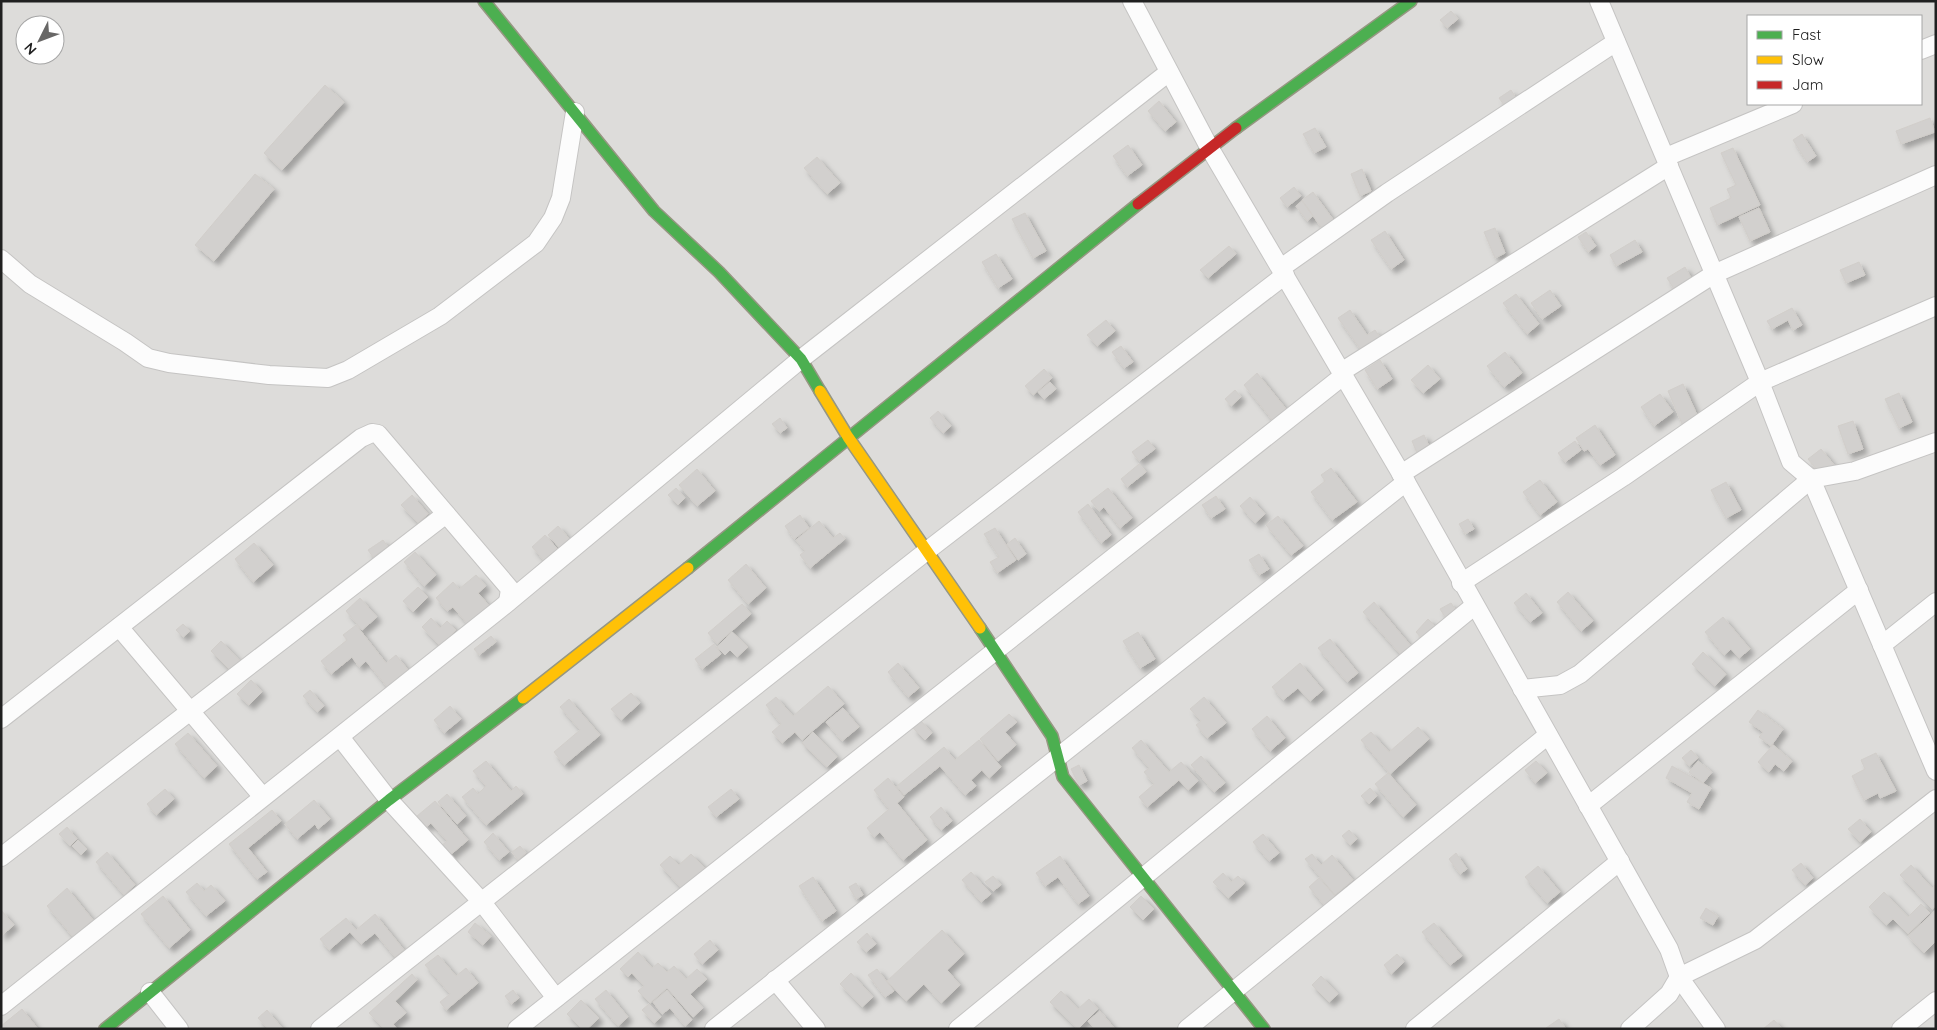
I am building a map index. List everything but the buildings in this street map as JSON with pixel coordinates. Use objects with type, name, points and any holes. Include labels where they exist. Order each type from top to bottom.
[{"type":"street","points":[[484,1],[654,210],[719,272],[801,359],[848,437],[928,550],[1052,736],[1064,777],[1232,992],[1264,1029]]},
{"type":"street","points":[[1132,1],[1209,146],[1403,478],[1670,949],[1679,978],[1716,1029]]},
{"type":"street","points":[[105,1029],[388,800],[633,613],[1209,146],[1411,1]]},
{"type":"street","points":[[1600,1],[1760,382],[1790,462],[1811,479],[1936,771]]},
{"type":"street","points":[[320,1029],[1283,272],[1387,193],[1616,42]]},
{"type":"street","points":[[1922,50],[1936,44]]},
{"type":"street","points":[[2,1004],[508,602],[801,359],[1169,72]]},
{"type":"street","points":[[517,1029],[996,651],[1342,374],[1668,162],[1791,105]]},
{"type":"street","points":[[1,259],[30,284],[148,358],[169,363],[270,375],[328,378],[348,370],[440,316],[536,243],[553,218],[561,198],[574,112]]},
{"type":"street","points":[[714,1029],[1058,756],[1403,478],[1714,274],[1936,175]]},
{"type":"street","points":[[1461,583],[1623,477],[1760,382],[1936,306]]},
{"type":"street","points":[[1,719],[361,438],[372,433],[378,434],[510,589],[508,602]]},
{"type":"street","points":[[1522,689],[1560,685],[1580,674],[1811,479],[1855,471],[1936,442]]},
{"type":"street","points":[[1,857],[446,514]]},
{"type":"street","points":[[1588,806],[1859,590]]},
{"type":"street","points":[[1882,645],[1936,602]]},
{"type":"street","points":[[958,1029],[1474,606]]},
{"type":"street","points":[[118,627],[263,798]]},
{"type":"street","points":[[1187,1029],[1548,735]]},
{"type":"street","points":[[340,736],[388,800],[481,901],[556,998]]},
{"type":"street","points":[[1630,1029],[1669,994],[1679,978],[1755,940],[1936,799]]},
{"type":"street","points":[[1415,1029],[1620,862]]},
{"type":"street","points":[[775,980],[816,1029]]},
{"type":"street","points":[[150,992],[179,1029]]},
{"type":"street","points":[[1901,1029],[1936,1001]]},
{"type":"shaded area","points":[[1,1],[1936,1],[1936,1029],[1,1029]]},
{"type":"traffic: fast","points":[[484,1],[654,211],[719,272],[801,359],[820,391]]},
{"type":"traffic: fast","points":[[1236,128],[1411,1]]},
{"type":"traffic: fast","points":[[688,568],[1138,204]]},
{"type":"traffic: fast","points":[[980,628],[1052,736],[1063,777],[1264,1029]]},
{"type":"traffic: fast","points":[[105,1029],[389,800],[523,698]]},
{"type":"traffic: slow","points":[[820,391],[848,437],[980,628]]},
{"type":"traffic: slow","points":[[523,698],[688,568]]},
{"type":"traffic: jam","points":[[1138,204],[1236,128]]}]
